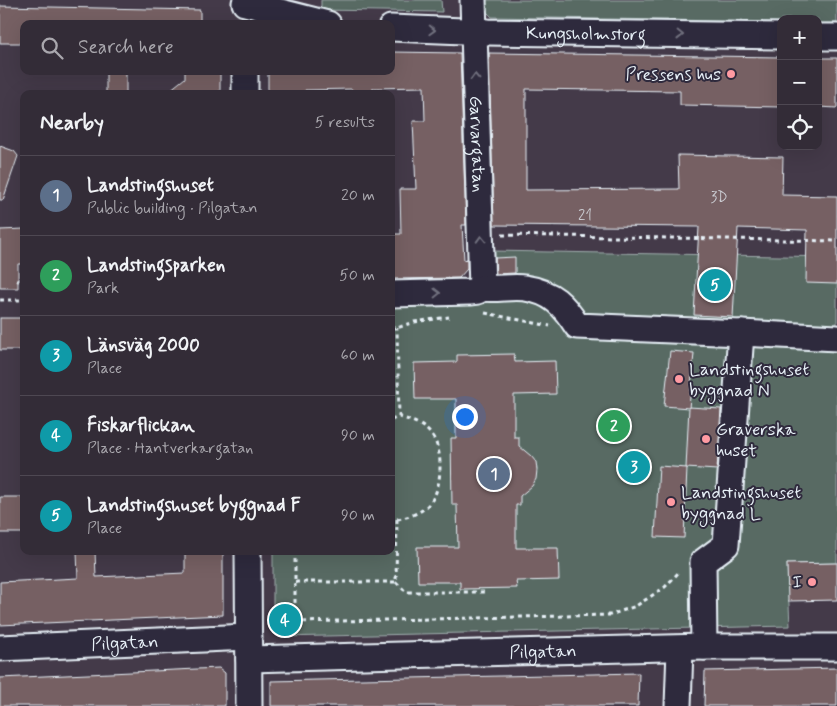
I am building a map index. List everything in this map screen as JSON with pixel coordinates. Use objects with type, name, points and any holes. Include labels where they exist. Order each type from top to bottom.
[{"type":"street","name":"Garvargatan","points":[[473,0],[482,300]]},
{"type":"street","points":[[245,9],[306,20]]},
{"type":"street","name":"Kungsholmstorg","points":[[395,28],[777,36]]},
{"type":"street","points":[[822,37],[837,37]]},
{"type":"street","points":[[245,75],[245,90]]},
{"type":"street","points":[[395,294],[478,291],[482,300],[494,290],[525,288],[545,293],[565,307],[577,326],[837,338]]},
{"type":"street","points":[[678,706],[692,648],[703,562],[726,545],[740,333]]},
{"type":"street","points":[[248,555],[249,706]]},
{"type":"street","name":"Pilgatan","points":[[0,648],[249,648],[295,658],[837,646]]},
{"type":"path","points":[[481,235],[837,241]]},
{"type":"path","points":[[18,278],[18,281],[20,281]]},
{"type":"path","points":[[0,300],[20,300]]},
{"type":"path","points":[[482,300],[570,330],[577,326]]},
{"type":"path","points":[[400,417],[397,328],[414,322],[453,316]]},
{"type":"path","points":[[395,419],[400,417],[415,422],[429,431],[438,446],[440,458],[440,478],[437,492],[430,504],[410,517],[397,519],[396,582]]},
{"type":"path","points":[[294,555],[295,658]]},
{"type":"path","points":[[295,622],[610,615],[636,606],[665,587],[689,562],[703,562]]},
{"type":"path","points":[[295,582],[396,582],[406,592],[486,592]]},
{"type":"green space","points":[[321,0],[441,0],[442,12],[321,10]]},
{"type":"green space","points":[[482,0],[837,0],[837,23],[822,23],[822,15],[777,15],[777,22],[492,17],[483,8]]},
{"type":"green space","points":[[492,251],[837,257],[837,563],[787,564],[790,626],[279,637],[273,632],[273,555],[395,555],[395,300],[494,299]]},
{"type":"building","points":[[0,6],[200,10],[200,20],[20,20],[20,43],[0,43]]},
{"type":"building","points":[[395,52],[460,53],[466,225],[462,225],[464,260],[467,259],[467,269],[459,278],[395,279],[395,234],[401,234],[400,189],[416,189],[413,121],[425,121],[424,87],[373,88],[373,90],[268,90],[268,75],[395,75]]},
{"type":"building","points":[[489,53],[777,57],[777,107],[680,105],[680,91],[526,89],[526,190],[679,189],[678,155],[783,157],[782,195],[837,196],[837,284],[806,283],[807,230],[738,228],[733,317],[694,315],[699,227],[494,225]]},
{"type":"building","points":[[822,58],[837,58],[837,108],[822,107]]},
{"type":"building","points":[[106,75],[126,75],[126,90],[106,90]]},
{"type":"building","points":[[185,75],[220,75],[220,90],[170,90],[185,78]]},
{"type":"building","points":[[0,146],[14,151],[18,156],[3,200],[0,200]]},
{"type":"building","points":[[20,229],[18,288],[0,288],[0,230]]},
{"type":"building","points":[[515,257],[515,273],[496,274],[495,258]]},
{"type":"building","points":[[0,318],[20,318],[20,350],[0,350]]},
{"type":"building","name":"Landstingshuset byggnad N","points":[[670,351],[694,353],[689,408],[664,406]]},
{"type":"building","points":[[514,354],[515,362],[555,361],[556,394],[514,395],[514,437],[519,437],[519,446],[536,462],[537,470],[536,479],[532,486],[520,496],[520,505],[516,505],[516,548],[558,548],[559,580],[516,581],[517,588],[460,589],[460,582],[418,582],[417,547],[458,547],[457,505],[452,505],[451,438],[456,438],[456,399],[415,399],[414,363],[457,362],[457,355]]},
{"type":"building","name":"Graverska huset","points":[[689,407],[721,409],[717,470],[686,468]]},
{"type":"building","name":"Landstingshuset byggnad L","points":[[659,466],[687,468],[684,538],[655,537]]},
{"type":"building","points":[[0,497],[20,497],[20,533],[0,533]]},
{"type":"building","points":[[77,555],[95,555],[96,577],[185,573],[185,555],[223,555],[223,615],[0,625],[0,582],[78,578]]},
{"type":"building","name":"I","points":[[837,563],[837,600],[788,601],[787,564]]},
{"type":"building","points":[[219,668],[225,673],[225,706],[0,706],[0,678]]},
{"type":"building","points":[[837,668],[837,706],[704,706],[705,671]]},
{"type":"building","points":[[639,673],[638,706],[271,706],[271,681]]},
{"type":"place","name":"Pressens hus","points":[[731,74]]},
{"type":"place","name":"Landstingshuset byggnad F","points":[[715,285]]},
{"type":"place","name":"Landstingshuset byggnad N","points":[[679,379]]},
{"type":"place","name":"Landstingsparken","points":[[614,426]]},
{"type":"place","name":"Graverska huset","points":[[706,439]]},
{"type":"place","name":"Länsväg 2000","points":[[634,467]]},
{"type":"place","name":"Landstingshuset","points":[[494,474]]},
{"type":"place","name":"Landstingshuset byggnad L","points":[[671,502]]},
{"type":"place","name":"I","points":[[812,582]]},
{"type":"place","name":"Fiskarflickan","points":[[285,620]]}]
